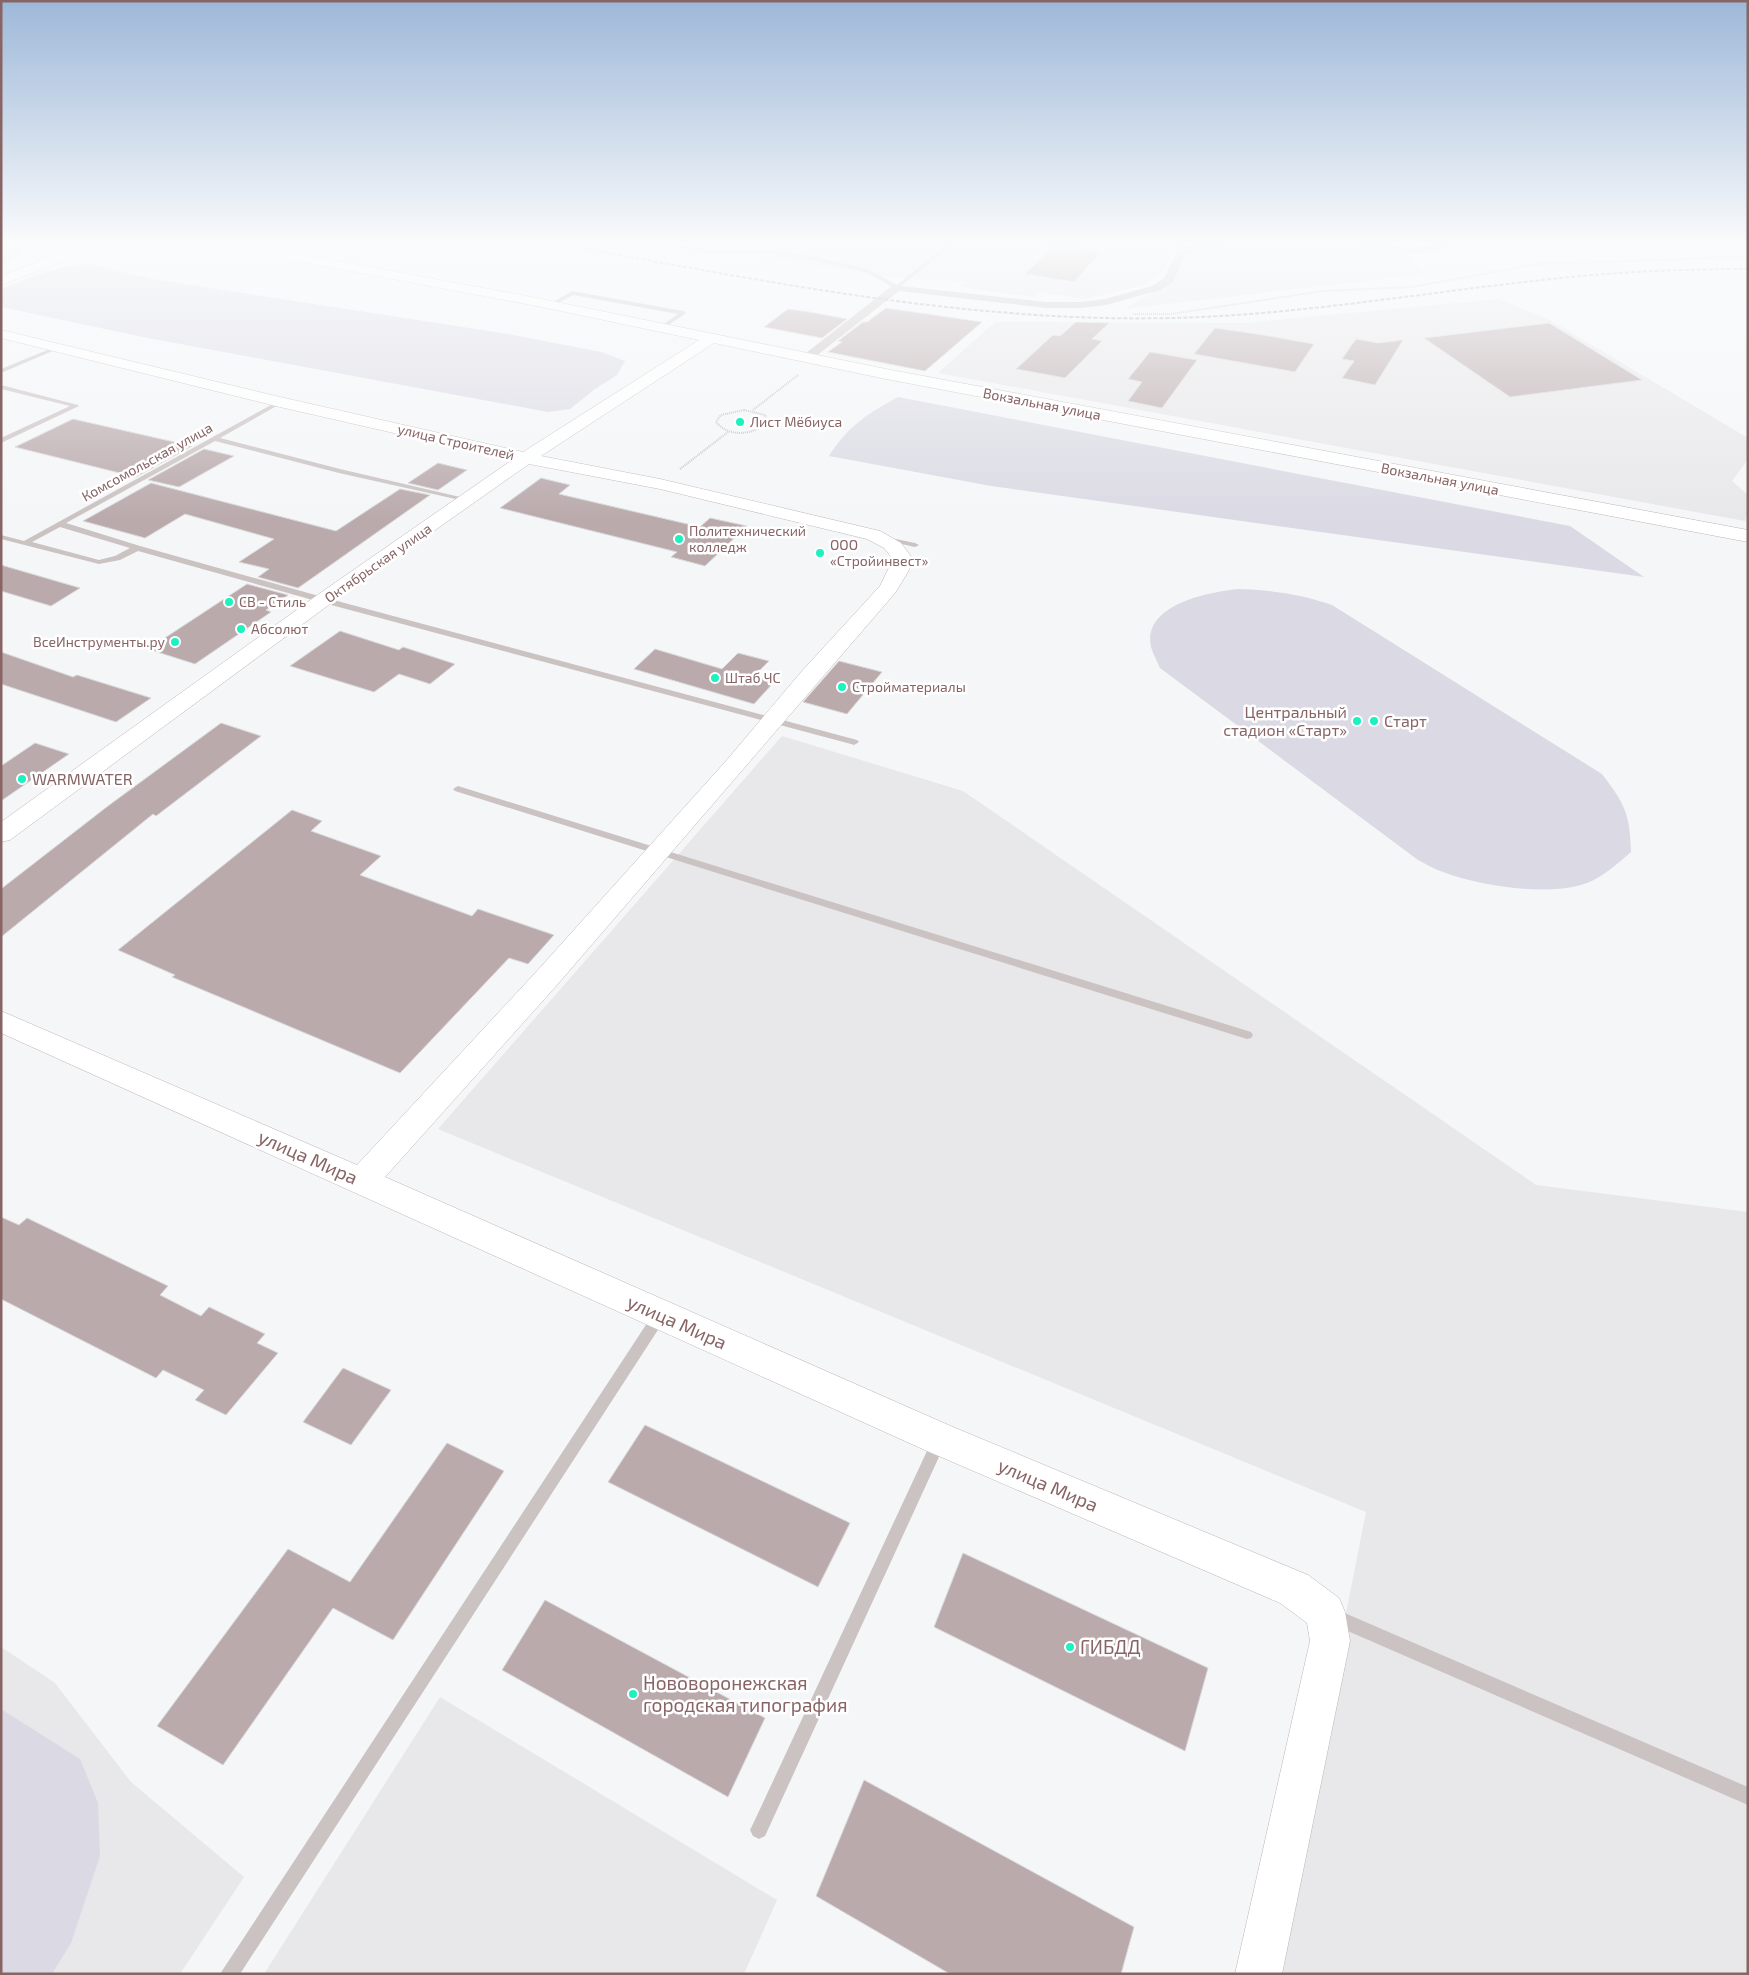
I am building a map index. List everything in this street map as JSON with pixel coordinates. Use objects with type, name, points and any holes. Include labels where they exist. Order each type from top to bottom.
[{"type":"street","name":"улица Строителей","points":[[6,335],[280,402],[526,458],[660,484],[873,535],[895,546],[901,552],[909,552]]},
{"type":"street","name":"Вокзальная улица","points":[[704,335],[812,358],[1482,487],[1748,536]]},
{"type":"street","points":[[812,358],[839,335]]},
{"type":"street","name":"Октябрьская улица","points":[[1,834],[323,600],[469,500],[526,458],[713,337]]},
{"type":"street","points":[[362,1181],[547,978],[888,589],[909,552]]},
{"type":"street","name":"улица Мира","points":[[1,1021],[940,1439],[1294,1589],[1327,1627]]},
{"type":"street","points":[[1258,1974],[1327,1627]]},
{"type":"lane","points":[[1,371],[59,347]]},
{"type":"lane","points":[[1,387],[76,406],[1,442]]},
{"type":"lane","name":"Комсомольская улица","points":[[25,543],[280,402]]},
{"type":"lane","points":[[215,439],[339,471],[469,500]]},
{"type":"lane","points":[[60,524],[137,548],[323,600],[854,742]]},
{"type":"lane","points":[[1,536],[99,562],[117,558],[137,548]]},
{"type":"lane","points":[[909,552],[921,537]]},
{"type":"lane","points":[[458,788],[657,852],[1247,1034]]},
{"type":"lane","points":[[229,1974],[660,1315]]},
{"type":"lane","points":[[759,1830],[940,1439]]},
{"type":"lane","points":[[1327,1627],[1748,1796]]},
{"type":"path","points":[[753,410],[812,358]]},
{"type":"path","points":[[753,410],[765,415],[768,422],[761,429],[746,432],[729,431],[718,426],[717,418],[728,412],[753,410]]},
{"type":"path","points":[[660,484],[729,431]]},
{"type":"shaded area","points":[[134,335],[514,335],[601,352],[625,361],[617,375],[595,389],[570,409],[548,412]]},
{"type":"shaded area","points":[[980,335],[1575,335],[1748,438],[1748,459],[1732,481],[1748,495],[1748,511],[1745,521],[938,373]]},
{"type":"shaded area","points":[[898,397],[1570,526],[1644,577],[991,486],[829,456],[843,437],[859,422]]},
{"type":"shaded area","name":"Старт","points":[[1238,589],[1286,593],[1332,605],[1602,774],[1625,810],[1631,852],[1599,877],[1587,883],[1554,889],[1515,888],[1475,882],[1440,871],[1418,860],[1160,668],[1151,647],[1151,632],[1157,620],[1167,611],[1196,597]]},
{"type":"shaded area","points":[[782,736],[963,791],[1536,1185],[1748,1212],[1748,1974],[1275,1974],[1366,1512],[438,1129]]},
{"type":"shaded area","points":[[1,1647],[55,1683],[131,1782],[244,1877],[180,1974],[1,1974]]},
{"type":"shaded area","points":[[440,1697],[777,1900],[744,1974],[264,1974]]},
{"type":"shaded area","points":[[1,1709],[80,1759],[98,1803],[100,1856],[71,1943],[52,1974],[1,1974]]},
{"type":"building","points":[[807,335],[826,335],[822,338]]},
{"type":"building","points":[[846,335],[967,335],[925,371],[828,352],[842,342],[838,341]]},
{"type":"building","points":[[1053,335],[1096,335],[1092,339],[1102,341],[1065,378],[1016,369]]},
{"type":"building","points":[[1209,335],[1264,335],[1314,344],[1295,372],[1194,354]]},
{"type":"building","points":[[1448,335],[1569,335],[1642,380],[1510,397],[1424,338]]},
{"type":"building","points":[[1356,339],[1378,343],[1403,340],[1375,385],[1342,378],[1354,361],[1342,359]]},
{"type":"building","points":[[1150,352],[1197,360],[1162,408],[1128,401],[1142,382],[1128,379]]},
{"type":"building","points":[[73,419],[192,446],[136,477],[15,447]]},
{"type":"building","points":[[204,449],[234,456],[179,487],[148,480]]},
{"type":"building","points":[[438,463],[467,470],[438,490],[408,483]]},
{"type":"building","name":"Политехнический колледж","points":[[541,478],[570,485],[559,494],[700,527],[710,518],[747,526],[705,566],[671,557],[677,552],[500,508]]},
{"type":"building","points":[[151,483],[336,531],[400,489],[430,495],[298,588],[258,577],[269,569],[239,562],[274,539],[185,514],[145,538],[83,521]]},
{"type":"building","points":[[1,565],[80,588],[51,606],[1,591]]},
{"type":"building","points":[[247,584],[288,595],[266,610],[271,612],[195,664],[148,649]]},
{"type":"building","points":[[340,631],[399,650],[403,647],[455,664],[430,684],[399,674],[374,692],[290,666]]},
{"type":"building","name":"Штаб ЧС","points":[[655,649],[722,669],[738,653],[769,661],[755,675],[775,681],[754,704],[634,669]]},
{"type":"building","points":[[1,652],[73,677],[77,675],[151,698],[116,722],[1,684]]},
{"type":"building","name":"Стройматериалы","points":[[839,661],[882,672],[847,714],[803,702]]},
{"type":"building","points":[[221,723],[261,736],[156,816],[153,814],[1,937],[1,889],[108,806]]},
{"type":"building","points":[[35,743],[69,754],[1,801],[1,766]]},
{"type":"building","points":[[292,810],[322,821],[311,831],[381,856],[360,875],[472,916],[478,909],[554,935],[528,964],[509,958],[400,1073],[172,977],[175,975],[118,950]]},
{"type":"building","points":[[1,1217],[19,1225],[27,1218],[168,1286],[160,1295],[201,1316],[209,1307],[265,1334],[257,1343],[278,1353],[226,1415],[195,1400],[204,1390],[163,1370],[156,1378],[1,1299]]},
{"type":"building","points":[[343,1368],[391,1390],[351,1445],[303,1422]]},
{"type":"building","points":[[645,1425],[850,1523],[818,1587],[608,1482]]},
{"type":"building","points":[[447,1443],[504,1471],[393,1640],[333,1608],[223,1765],[157,1726],[288,1549],[350,1582]]},
{"type":"building","name":"ГИБДД","points":[[963,1553],[1208,1668],[1185,1751],[934,1627]]},
{"type":"building","name":"Нововоронежская городская типография","points":[[545,1600],[765,1718],[728,1797],[502,1670]]},
{"type":"building","points":[[864,1780],[1134,1927],[1121,1974],[950,1974],[816,1896]]},
{"type":"place","name":"Лист Мёбиуса","points":[[740,422]]},
{"type":"place","name":"Политехнический колледж","points":[[679,539]]},
{"type":"place","name":"ООО «Стройинвест»","points":[[820,553]]},
{"type":"place","name":"СВ - Стиль","points":[[229,602]]},
{"type":"place","name":"Абсолют","points":[[241,629]]},
{"type":"place","name":"ВсеИнструменты.ру","points":[[175,642]]},
{"type":"place","name":"Штаб ЧС","points":[[715,678]]},
{"type":"place","name":"Стройматериалы","points":[[842,687]]},
{"type":"place","name":"Центральный стадион «Старт»","points":[[1357,721]]},
{"type":"place","name":"Старт","points":[[1374,721]]},
{"type":"place","name":"WARMWATER","points":[[22,779]]},
{"type":"place","name":"ГИБДД","points":[[1070,1647]]},
{"type":"place","name":"Нововоронежская городская типография","points":[[633,1694]]}]
